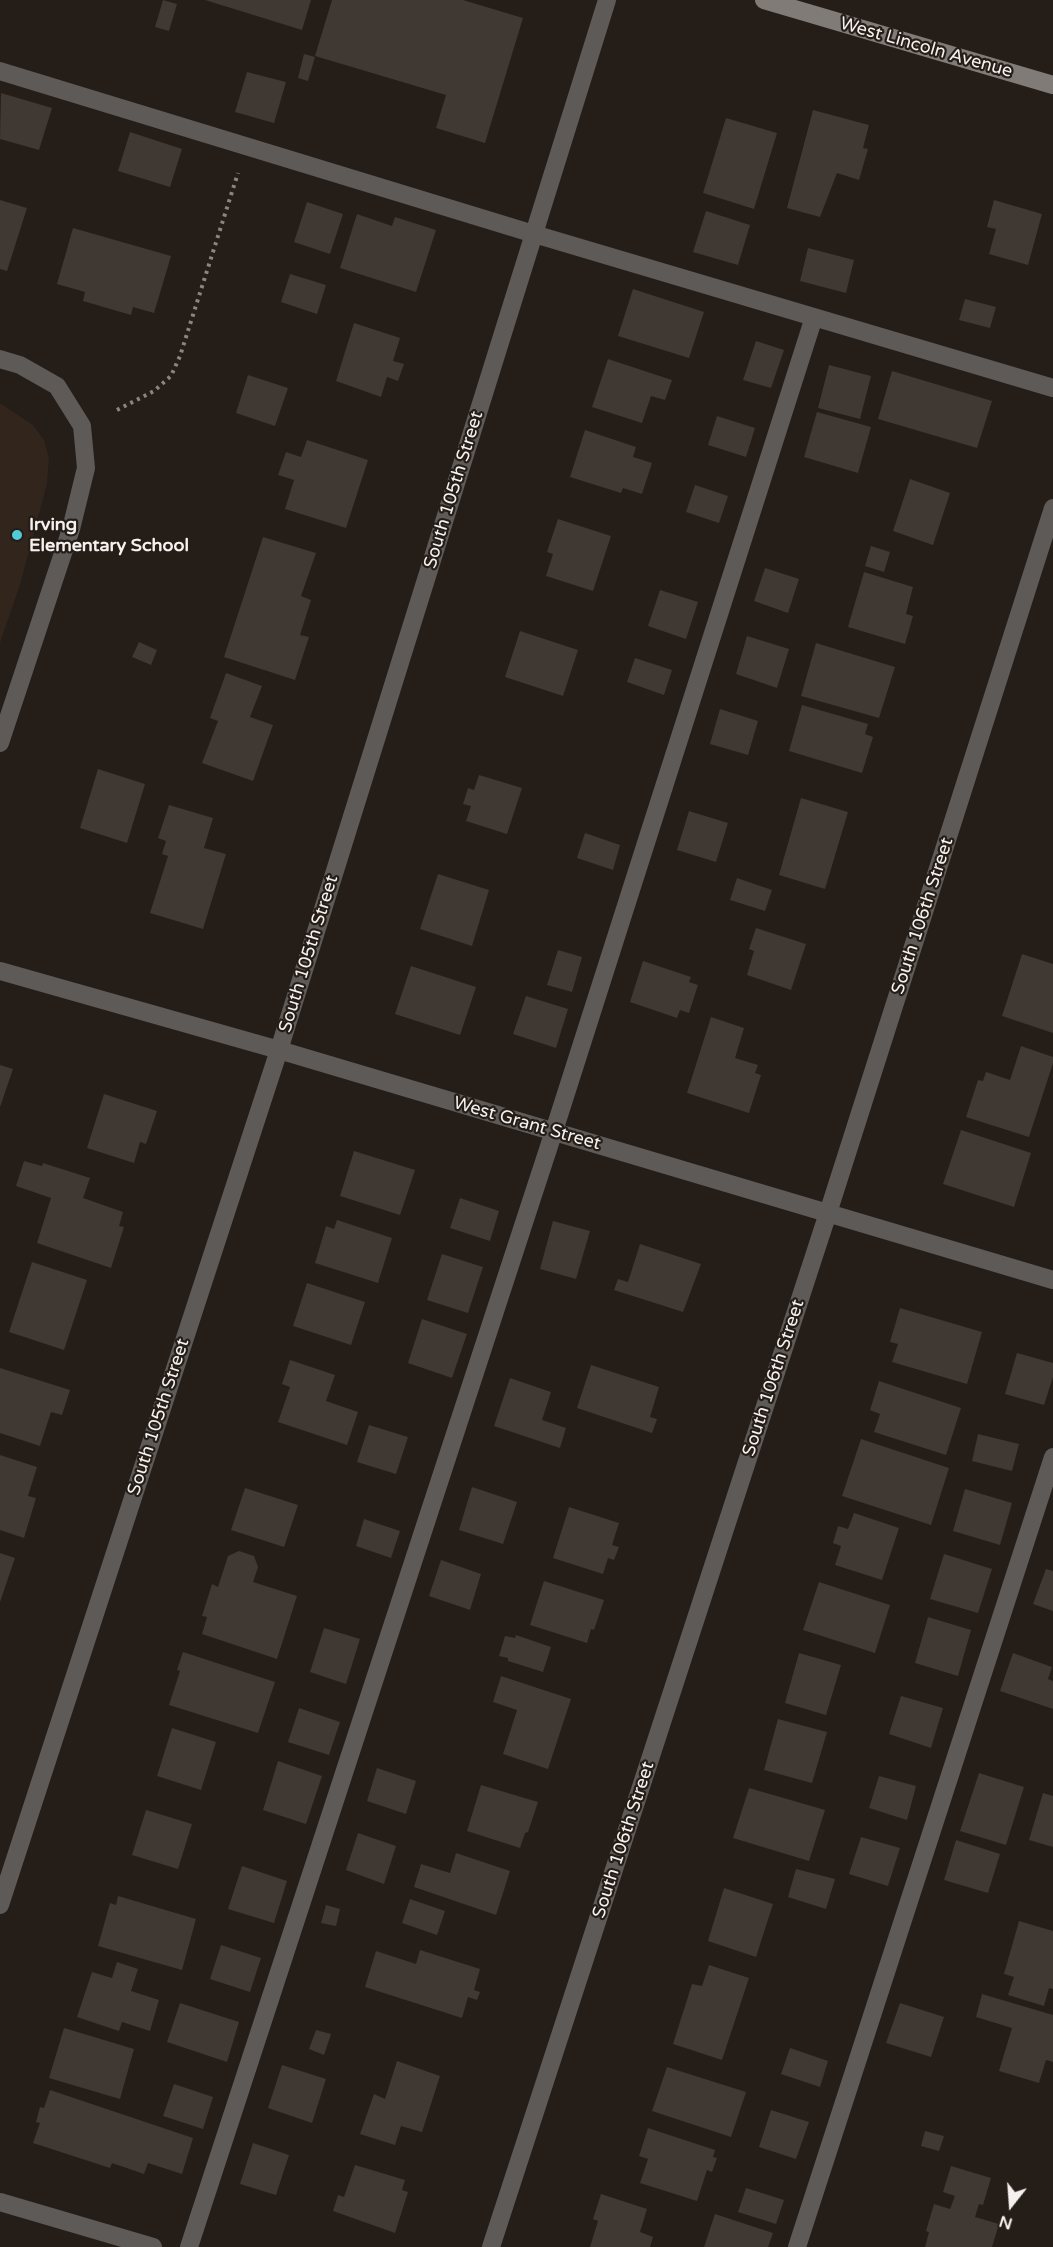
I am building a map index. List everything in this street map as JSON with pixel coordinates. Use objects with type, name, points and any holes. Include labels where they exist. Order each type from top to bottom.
[{"type":"main road","name":"West Lincoln Avenue","points":[[764,0],[1053,85]]},
{"type":"street","name":"South 105th Street","points":[[0,1905],[279,1050],[607,0]]},
{"type":"street","points":[[0,71],[534,234],[1053,388]]},
{"type":"street","points":[[189,2247],[554,1131],[814,317]]},
{"type":"street","points":[[0,359],[20,365],[57,386],[82,426],[86,468],[71,529],[0,743]]},
{"type":"street","name":"South 106th Street","points":[[491,2247],[828,1213],[1053,508]]},
{"type":"street","name":"West Grant Street","points":[[0,971],[279,1050],[1053,1280]]},
{"type":"street","points":[[797,2247],[1053,1457]]},
{"type":"street","points":[[0,2202],[153,2247]]},
{"type":"path","points":[[117,410],[154,391],[171,376],[180,356],[246,147]]},
{"type":"shaded area","name":"Irving Elementary School","points":[[0,403],[33,425],[44,440],[49,458],[47,484],[20,585],[0,643]]},
{"type":"building","points":[[163,0],[177,4],[169,31],[155,27]]},
{"type":"building","points":[[205,0],[311,0],[302,30]]},
{"type":"building","points":[[332,0],[463,0],[523,18],[485,143],[436,128],[446,95],[315,56]]},
{"type":"building","points":[[304,54],[315,57],[308,81],[298,78]]},
{"type":"building","points":[[247,72],[286,82],[274,123],[235,112]]},
{"type":"building","points":[[1,93],[52,108],[39,150],[0,139]]},
{"type":"building","points":[[813,110],[869,125],[863,148],[868,149],[859,180],[837,173],[820,217],[787,208]]},
{"type":"building","points":[[726,118],[777,133],[754,209],[703,193]]},
{"type":"building","points":[[130,132],[182,149],[170,187],[118,171]]},
{"type":"building","points":[[0,200],[27,208],[7,271],[0,269]]},
{"type":"building","points":[[994,200],[1042,214],[1028,265],[989,254],[996,229],[987,227]]},
{"type":"building","points":[[307,202],[343,214],[330,254],[294,242]]},
{"type":"building","points":[[706,211],[750,225],[738,265],[693,252]]},
{"type":"building","points":[[357,214],[392,226],[395,217],[436,230],[416,292],[340,268]]},
{"type":"building","points":[[73,228],[171,256],[154,313],[133,307],[131,315],[83,301],[85,292],[57,284]]},
{"type":"building","points":[[808,248],[854,260],[846,293],[800,281]]},
{"type":"building","points":[[290,274],[326,285],[317,314],[281,302]]},
{"type":"building","points":[[633,289],[704,312],[689,358],[618,336]]},
{"type":"building","points":[[965,299],[996,307],[990,328],[959,320]]},
{"type":"building","points":[[354,323],[400,338],[393,361],[404,364],[398,381],[387,377],[381,397],[336,381]]},
{"type":"building","points":[[756,341],[784,350],[771,388],[743,380]]},
{"type":"building","points":[[608,359],[672,380],[665,400],[651,396],[642,423],[592,407]]},
{"type":"building","points":[[829,365],[871,376],[860,419],[818,408]]},
{"type":"building","points":[[892,371],[992,401],[977,448],[878,419]]},
{"type":"building","points":[[248,375],[288,388],[275,426],[236,413]]},
{"type":"building","points":[[817,412],[871,427],[858,473],[804,457]]},
{"type":"building","points":[[717,416],[755,428],[746,457],[708,445]]},
{"type":"building","points":[[585,430],[636,447],[633,457],[652,463],[642,494],[623,488],[621,493],[570,477]]},
{"type":"building","points":[[307,440],[368,460],[346,528],[285,509],[294,480],[278,475],[286,452],[301,457]]},
{"type":"building","points":[[910,479],[950,493],[933,545],[893,531]]},
{"type":"building","points":[[695,485],[728,496],[719,523],[686,512]]},
{"type":"building","points":[[558,519],[611,536],[593,591],[546,576],[553,554],[547,552]]},
{"type":"building","points":[[263,537],[316,553],[301,596],[311,600],[300,635],[309,637],[295,680],[224,657]]},
{"type":"building","points":[[871,546],[890,552],[884,572],[865,566]]},
{"type":"building","points":[[765,568],[799,579],[788,613],[754,601]]},
{"type":"building","points":[[864,572],[913,587],[906,614],[913,616],[905,644],[848,627]]},
{"type":"building","points":[[660,590],[698,602],[686,639],[648,626]]},
{"type":"building","points":[[520,631],[578,650],[563,696],[505,677]]},
{"type":"building","points":[[747,636],[789,649],[777,688],[736,674]]},
{"type":"building","points":[[139,642],[157,650],[151,665],[132,657]]},
{"type":"building","points":[[816,643],[895,667],[879,718],[801,696]]},
{"type":"building","points":[[635,658],[672,670],[664,695],[627,682]]},
{"type":"building","points":[[226,673],[262,686],[250,717],[273,725],[253,781],[202,763],[218,721],[210,718]]},
{"type":"building","points":[[802,705],[868,724],[865,734],[873,737],[862,773],[789,751]]},
{"type":"building","points":[[720,709],[758,721],[748,755],[710,744]]},
{"type":"building","points":[[98,769],[145,784],[127,843],[80,828]]},
{"type":"building","points":[[479,775],[522,788],[507,834],[466,821],[471,806],[463,804],[468,788],[474,790]]},
{"type":"building","points":[[801,798],[848,812],[825,889],[779,875]]},
{"type":"building","points":[[169,805],[213,818],[204,848],[226,854],[203,929],[150,913],[168,856],[162,854],[166,841],[158,838]]},
{"type":"building","points":[[689,811],[728,823],[716,862],[677,850]]},
{"type":"building","points":[[585,833],[620,845],[613,870],[577,858]]},
{"type":"building","points":[[438,874],[489,890],[472,946],[420,929]]},
{"type":"building","points":[[737,878],[772,890],[765,911],[730,900]]},
{"type":"building","points":[[756,928],[806,944],[791,990],[747,975],[754,951],[749,949]]},
{"type":"building","points":[[558,950],[582,957],[572,992],[547,985]]},
{"type":"building","points":[[1022,954],[1053,964],[1053,1033],[1002,1016]]},
{"type":"building","points":[[643,961],[691,977],[689,982],[698,985],[689,1013],[680,1010],[677,1018],[630,1002]]},
{"type":"building","points":[[411,966],[476,987],[460,1035],[395,1014]]},
{"type":"building","points":[[526,996],[568,1009],[556,1048],[513,1034]]},
{"type":"building","points":[[711,1017],[744,1028],[735,1058],[758,1065],[755,1073],[761,1075],[749,1113],[687,1093]]},
{"type":"building","points":[[1021,1046],[1053,1057],[1029,1137],[966,1117],[978,1080],[983,1081],[986,1072],[1010,1080]]},
{"type":"building","points":[[0,1065],[13,1069],[0,1107]]},
{"type":"building","points":[[104,1094],[157,1111],[146,1144],[140,1142],[134,1163],[87,1148]]},
{"type":"building","points":[[961,1130],[1031,1153],[1014,1207],[943,1184]]},
{"type":"building","points":[[354,1151],[415,1170],[400,1215],[340,1196]]},
{"type":"building","points":[[24,1161],[42,1166],[43,1163],[90,1178],[83,1198],[123,1212],[119,1226],[124,1227],[111,1268],[37,1243],[51,1198],[16,1186]]},
{"type":"building","points":[[460,1198],[499,1211],[490,1241],[450,1228]]},
{"type":"building","points":[[337,1220],[392,1238],[378,1283],[315,1263],[326,1226],[334,1229]]},
{"type":"building","points":[[553,1221],[590,1231],[576,1279],[540,1269]]},
{"type":"building","points":[[640,1244],[701,1264],[683,1312],[614,1290],[618,1279],[628,1282]]},
{"type":"building","points":[[442,1254],[483,1267],[468,1313],[427,1300]]},
{"type":"building","points":[[32,1262],[87,1280],[64,1350],[9,1332]]},
{"type":"building","points":[[307,1283],[365,1302],[351,1345],[293,1326]]},
{"type":"building","points":[[900,1308],[982,1332],[967,1384],[892,1362],[898,1344],[890,1342]]},
{"type":"building","points":[[422,1319],[467,1334],[452,1378],[408,1363]]},
{"type":"building","points":[[1017,1353],[1053,1363],[1053,1377],[1044,1405],[1005,1394]]},
{"type":"building","points":[[290,1360],[335,1375],[326,1401],[358,1412],[347,1445],[278,1422],[290,1387],[282,1384]]},
{"type":"building","points":[[591,1365],[659,1387],[650,1417],[657,1419],[652,1433],[577,1408]]},
{"type":"building","points":[[0,1368],[70,1390],[62,1415],[51,1412],[40,1446],[0,1433]]},
{"type":"building","points":[[510,1378],[551,1392],[542,1420],[566,1428],[560,1448],[494,1426]]},
{"type":"building","points":[[879,1381],[961,1408],[946,1455],[874,1432],[880,1414],[870,1410]]},
{"type":"building","points":[[369,1425],[408,1437],[396,1474],[357,1462]]},
{"type":"building","points":[[978,1434],[1019,1444],[1012,1471],[972,1461]]},
{"type":"building","points":[[861,1439],[949,1468],[931,1525],[842,1496]]},
{"type":"building","points":[[0,1455],[37,1467],[28,1496],[36,1498],[24,1538],[0,1530]]},
{"type":"building","points":[[472,1487],[517,1502],[503,1544],[459,1530]]},
{"type":"building","points":[[245,1488],[298,1505],[284,1547],[231,1530]]},
{"type":"building","points":[[965,1489],[1012,1503],[1000,1545],[953,1531]]},
{"type":"building","points":[[569,1507],[619,1523],[612,1545],[619,1547],[614,1560],[608,1558],[603,1574],[553,1558]]},
{"type":"building","points":[[854,1513],[899,1528],[882,1580],[835,1565],[841,1546],[833,1543],[838,1526],[848,1529]]},
{"type":"building","points":[[364,1519],[400,1531],[391,1558],[356,1546]]},
{"type":"building","points":[[239,1551],[254,1556],[258,1567],[253,1582],[297,1596],[277,1659],[202,1634],[207,1617],[202,1616],[212,1584],[218,1587],[228,1556]]},
{"type":"building","points":[[0,1553],[15,1558],[0,1602]]},
{"type":"building","points":[[944,1554],[992,1569],[978,1613],[930,1599]]},
{"type":"building","points":[[441,1560],[481,1574],[470,1610],[429,1596]]},
{"type":"building","points":[[1046,1569],[1053,1571],[1053,1611],[1033,1604]]},
{"type":"building","points":[[544,1581],[604,1600],[587,1643],[530,1625]]},
{"type":"building","points":[[819,1582],[890,1605],[875,1653],[803,1630]]},
{"type":"building","points":[[928,1617],[971,1630],[958,1676],[915,1663]]},
{"type":"building","points":[[324,1628],[360,1639],[346,1684],[310,1672]]},
{"type":"building","points":[[516,1635],[551,1647],[543,1672],[499,1656],[505,1636],[515,1638]]},
{"type":"building","points":[[183,1652],[275,1682],[258,1733],[169,1705],[180,1671],[177,1670]]},
{"type":"building","points":[[799,1653],[841,1665],[826,1715],[785,1703]]},
{"type":"building","points":[[1013,1653],[1052,1667],[1048,1679],[1053,1681],[1053,1709],[1000,1691]]},
{"type":"building","points":[[501,1676],[571,1699],[548,1769],[503,1754],[517,1710],[493,1702]]},
{"type":"building","points":[[901,1696],[943,1708],[931,1748],[889,1734]]},
{"type":"building","points":[[299,1708],[340,1722],[329,1755],[288,1742]]},
{"type":"building","points":[[778,1719],[827,1732],[812,1783],[764,1770]]},
{"type":"building","points":[[172,1728],[216,1742],[201,1790],[157,1776]]},
{"type":"building","points":[[278,1761],[322,1776],[306,1824],[263,1810]]},
{"type":"building","points":[[377,1768],[416,1781],[406,1814],[367,1801]]},
{"type":"building","points":[[979,1773],[1024,1787],[1006,1845],[960,1831]]},
{"type":"building","points":[[879,1776],[916,1786],[907,1820],[869,1808]]},
{"type":"building","points":[[481,1785],[538,1802],[520,1848],[467,1831]]},
{"type":"building","points":[[749,1788],[825,1810],[809,1861],[733,1838]]},
{"type":"building","points":[[1043,1793],[1053,1796],[1053,1847],[1029,1840]]},
{"type":"building","points":[[146,1810],[192,1824],[178,1869],[132,1855]]},
{"type":"building","points":[[358,1833],[396,1846],[384,1884],[346,1870]]},
{"type":"building","points":[[861,1837],[900,1848],[888,1886],[849,1874]]},
{"type":"building","points":[[956,1840],[1000,1854],[988,1893],[944,1880]]},
{"type":"building","points":[[456,1853],[510,1871],[496,1915],[414,1887],[421,1864],[450,1873]]},
{"type":"building","points":[[242,1866],[287,1881],[274,1923],[228,1909]]},
{"type":"building","points":[[796,1869],[835,1879],[826,1909],[788,1897]]},
{"type":"building","points":[[724,1888],[773,1904],[756,1957],[708,1941]]},
{"type":"building","points":[[118,1896],[196,1919],[182,1970],[98,1946],[110,1903],[116,1905]]},
{"type":"building","points":[[410,1899],[445,1911],[437,1935],[402,1923]]},
{"type":"building","points":[[326,1905],[340,1909],[336,1926],[321,1923]]},
{"type":"building","points":[[1019,1921],[1053,1931],[1053,1989],[1049,1988],[1044,2006],[1008,1995],[1014,1977],[1004,1974]]},
{"type":"building","points":[[221,1945],[261,1958],[250,1992],[210,1979]]},
{"type":"building","points":[[420,1950],[480,1969],[474,1990],[480,1992],[477,2000],[468,1997],[462,2018],[365,1987],[376,1951],[416,1964]]},
{"type":"building","points":[[117,1962],[138,1969],[131,1991],[159,2000],[150,2031],[122,2022],[119,2031],[77,2017],[92,1972],[112,1978]]},
{"type":"building","points":[[709,1965],[749,1978],[722,2060],[673,2044],[692,1984],[702,1986]]},
{"type":"building","points":[[982,1994],[1053,2015],[1053,2062],[1046,2060],[1039,2083],[999,2071],[1012,2028],[976,2017]]},
{"type":"building","points":[[180,2003],[239,2022],[227,2062],[167,2042]]},
{"type":"building","points":[[900,2003],[944,2017],[931,2057],[886,2043]]},
{"type":"building","points":[[64,2028],[134,2049],[120,2099],[49,2078]]},
{"type":"building","points":[[316,2030],[331,2034],[324,2055],[309,2049]]},
{"type":"building","points":[[790,2048],[828,2061],[820,2087],[781,2074]]},
{"type":"building","points":[[397,2061],[440,2076],[422,2132],[401,2126],[395,2145],[360,2134],[374,2094],[385,2099]]},
{"type":"building","points":[[282,2065],[326,2079],[312,2123],[268,2108]]},
{"type":"building","points":[[667,2067],[746,2092],[731,2137],[652,2111]]},
{"type":"building","points":[[174,2084],[213,2097],[203,2129],[163,2116]]},
{"type":"building","points":[[50,2090],[193,2138],[182,2174],[148,2163],[144,2174],[112,2163],[110,2168],[33,2143],[40,2123],[36,2122],[40,2107],[44,2108]]},
{"type":"building","points":[[771,2110],[809,2122],[796,2159],[759,2147]]},
{"type":"building","points":[[648,2128],[715,2150],[713,2157],[717,2158],[712,2172],[707,2170],[697,2201],[640,2183],[648,2159],[639,2156]]},
{"type":"building","points":[[925,2131],[944,2136],[939,2151],[921,2146]]},
{"type":"building","points":[[253,2143],[289,2155],[276,2195],[240,2184]]},
{"type":"building","points":[[355,2165],[405,2180],[402,2190],[408,2192],[395,2233],[333,2211],[338,2195],[344,2197]]},
{"type":"building","points":[[951,2166],[991,2178],[983,2205],[979,2204],[975,2217],[999,2224],[992,2247],[925,2247],[929,2232],[926,2231],[934,2204],[950,2209],[955,2196],[943,2192]]},
{"type":"building","points":[[746,2188],[784,2200],[776,2224],[738,2212]]},
{"type":"building","points":[[601,2194],[647,2209],[640,2232],[653,2237],[650,2247],[590,2247],[598,2221],[593,2219]]},
{"type":"building","points":[[715,2214],[773,2233],[768,2247],[704,2247]]},
{"type":"place","name":"Irving Elementary School","points":[[17,535]]}]
